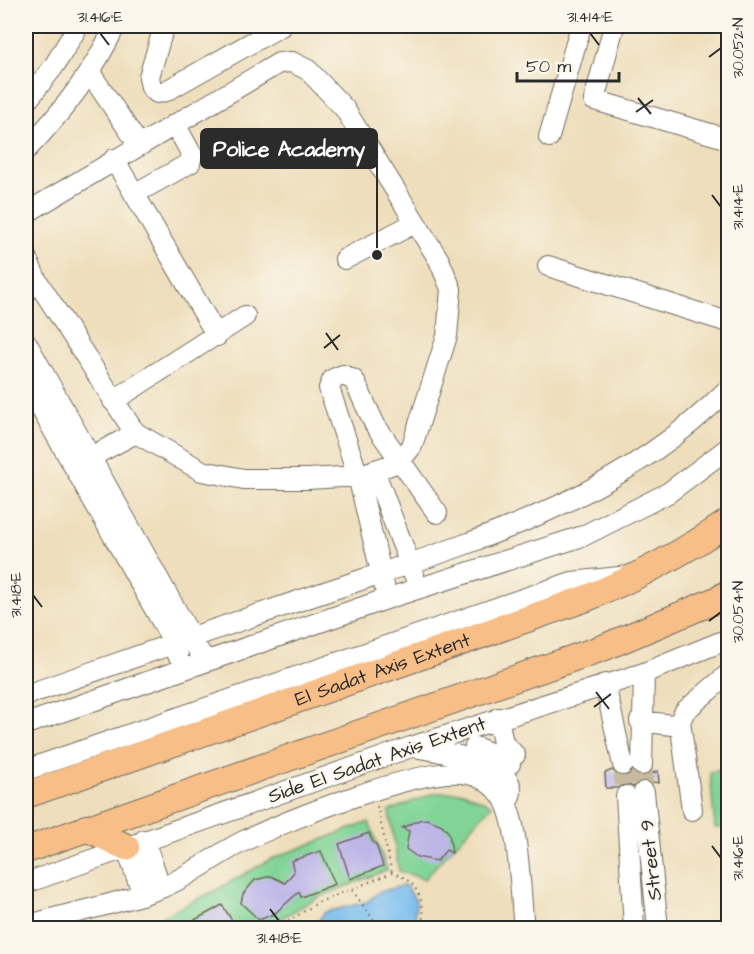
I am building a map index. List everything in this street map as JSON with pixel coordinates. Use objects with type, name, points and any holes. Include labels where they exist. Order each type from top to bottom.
[{"type":"main road","name":"El Sadat Axis Extent","points":[[26,795],[587,598],[641,575],[692,547],[729,522]]},
{"type":"main road","points":[[26,850],[604,647],[728,596]]},
{"type":"main road","points":[[86,828],[135,844]]},
{"type":"street","points":[[26,102],[54,66],[78,26]]},
{"type":"street","points":[[26,150],[73,98],[90,73],[115,26]]},
{"type":"street","points":[[164,26],[149,77],[151,87],[157,93],[166,91],[281,26]]},
{"type":"street","points":[[549,137],[581,26]]},
{"type":"street","points":[[614,26],[594,99],[729,139]]},
{"type":"street","points":[[26,213],[279,63],[292,63],[308,70],[344,108],[439,261],[451,289],[447,336],[412,446],[399,462],[366,473],[308,479],[244,479],[202,471],[136,433],[36,279],[26,257]]},
{"type":"street","points":[[90,73],[139,145]]},
{"type":"street","points":[[135,194],[190,163],[192,155],[175,124]]},
{"type":"street","points":[[114,159],[217,336]]},
{"type":"street","points":[[345,259],[415,223]]},
{"type":"street","points":[[548,266],[729,322]]},
{"type":"street","points":[[113,400],[217,336],[245,316]]},
{"type":"street","points":[[26,342],[183,640],[181,670]]},
{"type":"street","points":[[419,589],[411,564],[366,473],[329,388],[333,379],[343,375],[354,380],[375,425],[437,513]]},
{"type":"street","points":[[26,382],[183,640],[207,660]]},
{"type":"street","points":[[26,695],[411,564],[543,515],[610,480],[684,429],[729,389]]},
{"type":"street","points":[[89,458],[136,433]]},
{"type":"street","points":[[26,724],[389,598],[582,536],[668,493],[729,448]]},
{"type":"street","points":[[366,473],[380,573],[389,598]]},
{"type":"street","points":[[26,770],[572,582],[641,575]]},
{"type":"street","name":"Side El Sadat Axis Extent","points":[[26,883],[411,747],[644,673],[729,639]]},
{"type":"street","points":[[605,684],[632,765],[640,721],[644,673]]},
{"type":"street","points":[[692,810],[680,726],[685,711],[727,675]]},
{"type":"street","points":[[441,737],[512,760],[503,743],[498,718]]},
{"type":"street","points":[[640,721],[680,726]]},
{"type":"street","points":[[411,747],[464,756],[489,767],[502,777],[509,787],[510,797],[507,802]]},
{"type":"street","points":[[26,926],[152,891],[264,831],[420,777],[453,772],[468,774],[490,784],[507,802],[513,822],[524,928]]},
{"type":"street","name":"Street 9","points":[[634,928],[635,794],[658,928]]},
{"type":"street","points":[[135,844],[152,891]]},
{"type":"path","points":[[374,792],[392,873]]},
{"type":"path","points":[[278,928],[319,902],[392,873],[407,880],[420,895],[423,904],[422,928]]},
{"type":"path","points":[[352,890],[375,922],[384,928]]},
{"type":"path","points":[[364,928],[375,922]]},
{"type":"green space","points":[[728,770],[728,827],[715,828],[710,772]]},
{"type":"green space","points":[[463,792],[492,805],[424,879],[399,871],[389,811],[435,793]]},
{"type":"green space","points":[[369,822],[387,870],[319,897],[263,928],[139,928],[220,888],[271,859]]},
{"type":"water","points":[[405,885],[416,901],[414,928],[313,928],[325,912],[367,902],[379,892]]},
{"type":"building","points":[[612,770],[619,776],[625,777],[632,772],[642,777],[658,771],[659,783],[643,780],[633,787],[626,784],[617,788],[606,788],[605,773]]},
{"type":"building","points":[[427,819],[442,825],[449,833],[452,853],[446,850],[437,861],[417,857],[406,849],[409,831],[402,828]]},
{"type":"building","points":[[369,833],[373,843],[376,844],[383,866],[350,879],[339,844]]},
{"type":"building","points":[[321,851],[335,884],[301,897],[299,892],[274,914],[259,920],[241,903],[243,894],[255,880],[271,876],[285,883],[294,872],[291,861]]},
{"type":"building","points":[[222,905],[237,928],[179,928],[208,913]]},
{"type":"tunnel","points":[[623,765],[626,796]]},
{"type":"tunnel","points":[[642,765],[644,792]]},
{"type":"place","name":"Police Academy","points":[[377,255]]}]
